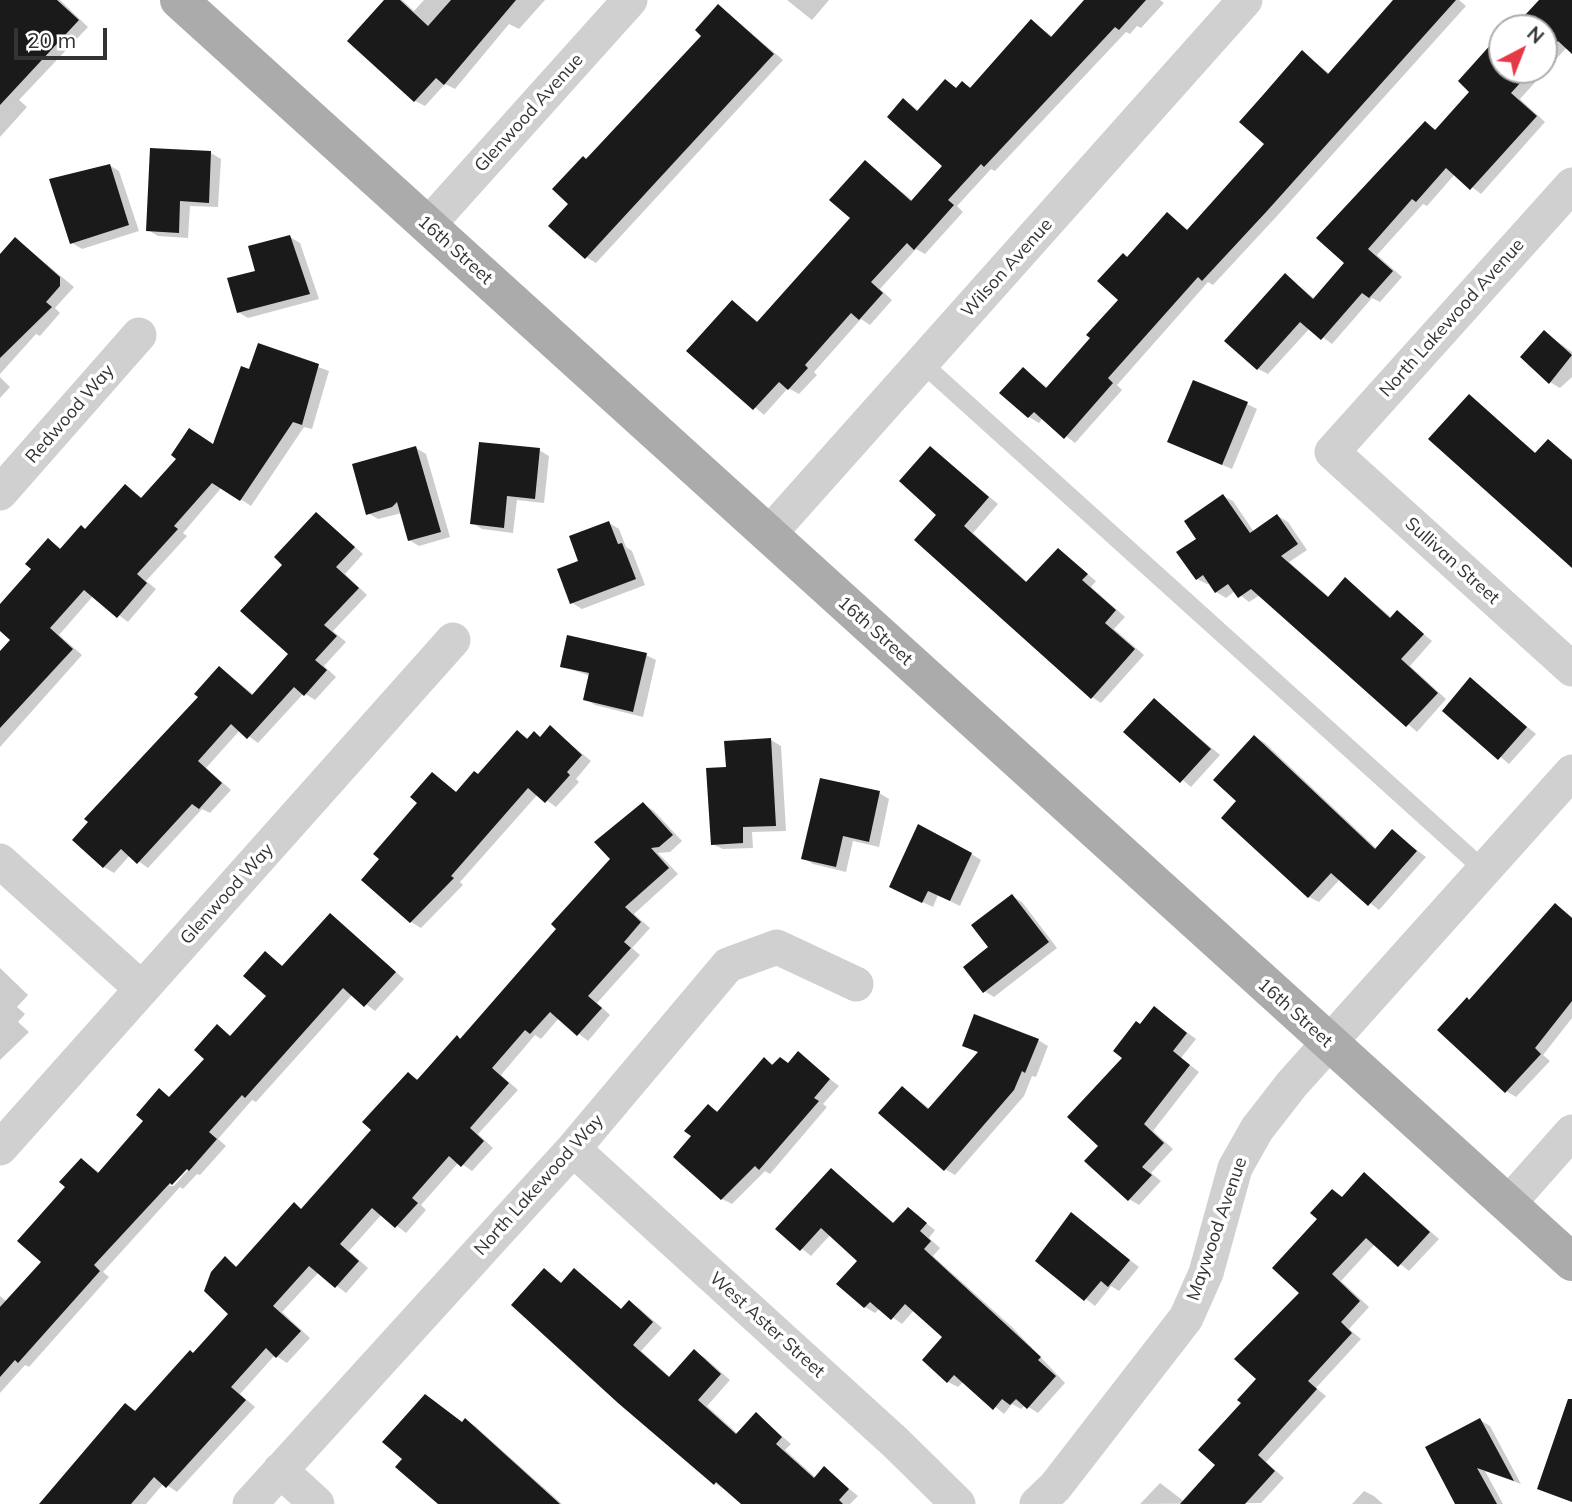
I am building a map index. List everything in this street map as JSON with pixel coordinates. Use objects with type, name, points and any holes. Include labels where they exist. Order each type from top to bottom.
[{"type":"main road","name":"16th Street","points":[[179,0],[1572,1262]]},
{"type":"street","name":"Glenwood Avenue","points":[[428,225],[630,0]]},
{"type":"street","name":"Wilson Avenue","points":[[768,535],[1245,0]]},
{"type":"street","name":"North Lakewood Avenue","points":[[1332,452],[1572,185]]},
{"type":"street","name":"Redwood Way","points":[[0,493],[139,335]]},
{"type":"street","name":"Sullivan Street","points":[[1332,452],[1572,669]]},
{"type":"street","name":"Glenwood Way","points":[[0,1148],[453,640]]},
{"type":"street","name":"Maywood Avenue","points":[[1037,1504],[1055,1487],[1186,1318],[1206,1273],[1235,1168],[1257,1129],[1329,1044],[1572,772]]},
{"type":"street","points":[[0,861],[142,989]]},
{"type":"street","name":"North Lakewood Way","points":[[250,1504],[573,1149],[728,965],[777,947],[856,984]]},
{"type":"street","points":[[1508,1203],[1572,1132]]},
{"type":"street","name":"West Aster Street","points":[[573,1149],[896,1443],[958,1504]]},
{"type":"street","points":[[280,1470],[317,1504]]},
{"type":"lane","points":[[922,363],[1484,870]]},
{"type":"building","points":[[0,0],[57,0],[79,20],[0,105]]},
{"type":"building","points":[[384,0],[400,0],[428,26],[451,0],[516,0],[444,85],[436,78],[414,102],[347,41]]},
{"type":"building","points":[[1084,0],[1146,0],[1119,30],[1115,27],[984,167],[981,164],[948,200],[954,205],[914,250],[907,243],[871,282],[883,293],[859,320],[851,313],[805,365],[808,368],[788,390],[779,382],[753,410],[686,351],[732,300],[757,322],[850,218],[829,200],[865,160],[911,201],[942,166],[887,117],[903,98],[917,111],[945,79],[956,88],[962,81],[970,88],[1031,19],[1051,37]]},
{"type":"building","points":[[1393,0],[1456,0],[1202,281],[1198,277],[1108,378],[1113,383],[1064,439],[1034,412],[1028,418],[999,393],[1023,367],[1046,388],[1090,338],[1086,335],[1118,300],[1097,281],[1123,253],[1127,257],[1167,212],[1187,230],[1264,144],[1239,122],[1302,50],[1328,74]]},
{"type":"building","points":[[1539,0],[1572,0],[1572,54],[1558,41],[1558,14],[1526,14]]},
{"type":"building","points":[[718,4],[774,54],[585,259],[548,226],[568,204],[552,189],[583,156],[586,159],[701,36],[695,30]]},
{"type":"building","points":[[1488,48],[1488,84],[1519,84],[1511,93],[1537,116],[1470,190],[1446,168],[1416,202],[1412,199],[1368,249],[1393,271],[1369,298],[1362,293],[1321,340],[1300,322],[1257,370],[1224,341],[1285,273],[1313,299],[1344,263],[1316,238],[1425,121],[1435,130],[1469,92],[1458,81]]},
{"type":"building","points":[[150,148],[211,151],[209,203],[180,201],[179,233],[146,231]]},
{"type":"building","points":[[110,164],[129,225],[70,244],[49,179]]},
{"type":"building","points":[[290,235],[310,294],[237,313],[227,278],[255,271],[248,246]]},
{"type":"building","points":[[15,237],[60,277],[60,286],[46,302],[52,307],[0,358],[0,254]]},
{"type":"building","points":[[1544,330],[1572,355],[1549,384],[1520,357]]},
{"type":"building","points":[[258,343],[319,364],[302,425],[293,422],[240,501],[212,483],[174,526],[178,529],[137,574],[147,583],[117,618],[84,590],[50,628],[73,649],[0,728],[0,651],[10,640],[0,631],[0,604],[31,569],[25,564],[48,538],[60,549],[81,525],[85,529],[125,484],[141,498],[176,459],[171,455],[189,428],[213,444],[241,366],[249,369]]},
{"type":"building","points":[[1193,380],[1248,402],[1222,465],[1167,442]]},
{"type":"building","points":[[1469,394],[1535,453],[1548,439],[1572,460],[1572,568],[1428,439]]},
{"type":"building","points":[[479,442],[540,448],[535,499],[507,496],[504,528],[470,524]]},
{"type":"building","points":[[416,446],[441,532],[408,541],[397,502],[392,507],[366,515],[352,464]]},
{"type":"building","points":[[930,446],[989,497],[964,526],[1026,582],[1058,548],[1088,574],[1082,580],[1116,610],[1105,623],[1135,649],[1091,699],[914,540],[936,515],[899,481]]},
{"type":"building","points":[[1223,494],[1250,533],[1277,514],[1298,544],[1281,556],[1328,597],[1345,577],[1390,618],[1397,610],[1424,634],[1401,659],[1438,693],[1406,727],[1251,589],[1238,598],[1228,584],[1215,593],[1203,575],[1196,580],[1176,552],[1196,539],[1184,521]]},
{"type":"building","points":[[316,512],[355,547],[336,567],[359,588],[324,625],[337,636],[315,660],[327,670],[304,696],[294,687],[247,739],[231,724],[198,761],[222,783],[199,809],[192,804],[137,864],[121,849],[103,868],[72,840],[88,822],[84,819],[198,697],[194,694],[219,666],[252,695],[288,654],[240,611],[282,565],[274,557]]},
{"type":"building","points":[[609,521],[618,544],[622,543],[636,579],[570,604],[557,569],[578,561],[569,536]]},
{"type":"building","points":[[567,635],[647,653],[633,712],[583,700],[589,673],[560,667]]},
{"type":"building","points":[[1470,677],[1527,727],[1498,760],[1442,711]]},
{"type":"building","points":[[1154,698],[1211,749],[1180,783],[1123,732]]},
{"type":"building","points":[[550,725],[582,755],[567,772],[570,775],[545,803],[528,788],[451,876],[454,878],[410,923],[361,880],[379,859],[373,854],[417,803],[410,797],[432,772],[456,792],[474,771],[478,774],[517,730],[527,739],[534,731],[540,737]]},
{"type":"building","points":[[1254,735],[1375,849],[1392,829],[1417,851],[1368,906],[1331,873],[1308,898],[1221,818],[1236,801],[1213,780]]},
{"type":"building","points":[[771,738],[776,826],[743,827],[743,843],[711,845],[706,768],[726,767],[724,741]]},
{"type":"building","points":[[820,778],[880,791],[869,842],[843,836],[836,867],[801,859]]},
{"type":"building","points":[[643,802],[673,835],[659,847],[651,848],[669,868],[625,907],[641,922],[624,942],[631,948],[588,996],[602,1008],[577,1036],[550,1012],[530,1034],[525,1030],[492,1068],[509,1083],[470,1128],[484,1141],[461,1167],[449,1156],[412,1198],[418,1203],[395,1228],[372,1208],[340,1244],[359,1261],[335,1288],[309,1266],[273,1306],[301,1331],[276,1358],[266,1348],[231,1387],[246,1400],[166,1488],[154,1477],[131,1504],[39,1504],[125,1403],[135,1411],[190,1350],[193,1353],[228,1314],[204,1291],[211,1272],[225,1256],[236,1267],[294,1202],[301,1209],[371,1130],[362,1122],[408,1072],[417,1080],[457,1035],[460,1039],[556,929],[551,924],[610,859],[594,842]]},
{"type":"building","points":[[918,824],[972,853],[950,901],[928,891],[922,903],[889,887]]},
{"type":"building","points":[[1012,894],[1049,942],[983,993],[963,967],[988,947],[971,925]]},
{"type":"building","points":[[1555,903],[1572,918],[1572,1001],[1535,1048],[1541,1054],[1505,1093],[1437,1030],[1467,997],[1469,1000]]},
{"type":"building","points":[[330,913],[396,972],[364,1007],[343,988],[245,1098],[242,1095],[209,1132],[217,1139],[189,1171],[187,1169],[172,1185],[170,1183],[94,1265],[100,1271],[18,1363],[15,1360],[0,1377],[0,1307],[41,1262],[17,1241],[65,1187],[59,1182],[81,1158],[98,1173],[143,1121],[136,1115],[159,1088],[169,1097],[204,1059],[194,1050],[217,1024],[230,1036],[266,996],[243,976],[265,951],[282,966]]},
{"type":"building","points":[[1154,1006],[1187,1033],[1173,1051],[1190,1065],[1144,1124],[1164,1143],[1142,1167],[1152,1175],[1128,1201],[1084,1161],[1098,1146],[1067,1117],[1122,1058],[1113,1051],[1136,1021],[1140,1024]]},
{"type":"building","points":[[974,1014],[1039,1039],[1025,1073],[1022,1071],[1014,1090],[944,1171],[878,1113],[902,1086],[928,1109],[978,1052],[962,1046]]},
{"type":"building","points":[[798,1051],[830,1079],[814,1098],[819,1101],[759,1170],[755,1166],[721,1200],[673,1157],[691,1136],[684,1131],[708,1104],[717,1112],[764,1057],[772,1065],[780,1057],[788,1063]]},
{"type":"building","points":[[831,1168],[893,1223],[908,1207],[927,1223],[920,1231],[931,1241],[924,1249],[1041,1357],[1038,1360],[1056,1376],[1027,1409],[1016,1399],[1010,1405],[1002,1399],[993,1410],[954,1375],[947,1383],[922,1360],[942,1337],[905,1304],[891,1320],[870,1302],[864,1308],[836,1284],[857,1261],[821,1228],[800,1251],[775,1229]]},
{"type":"building","points":[[1364,1172],[1430,1232],[1398,1267],[1366,1238],[1332,1274],[1360,1301],[1341,1322],[1352,1333],[1308,1381],[1317,1389],[1258,1455],[1275,1471],[1245,1504],[1180,1504],[1215,1465],[1198,1450],[1241,1403],[1237,1400],[1256,1379],[1234,1359],[1299,1293],[1272,1268],[1317,1219],[1310,1213],[1332,1189],[1342,1197]]},
{"type":"building","points":[[1071,1212],[1130,1260],[1108,1287],[1101,1281],[1084,1301],[1035,1261]]},
{"type":"building","points":[[544,1268],[561,1283],[574,1268],[621,1309],[629,1300],[653,1322],[633,1345],[669,1377],[694,1349],[721,1374],[698,1400],[736,1434],[756,1412],[782,1437],[776,1444],[814,1478],[824,1466],[849,1489],[839,1500],[843,1504],[741,1504],[716,1482],[714,1485],[618,1403],[511,1305]]},
{"type":"building","points":[[425,1394],[462,1422],[465,1418],[560,1504],[438,1504],[395,1467],[402,1459],[382,1442]]},
{"type":"building","points":[[1568,1399],[1572,1399],[1572,1502],[1537,1489]]},
{"type":"building","points":[[1480,1418],[1514,1481],[1477,1468],[1497,1504],[1455,1504],[1425,1447]]}]
